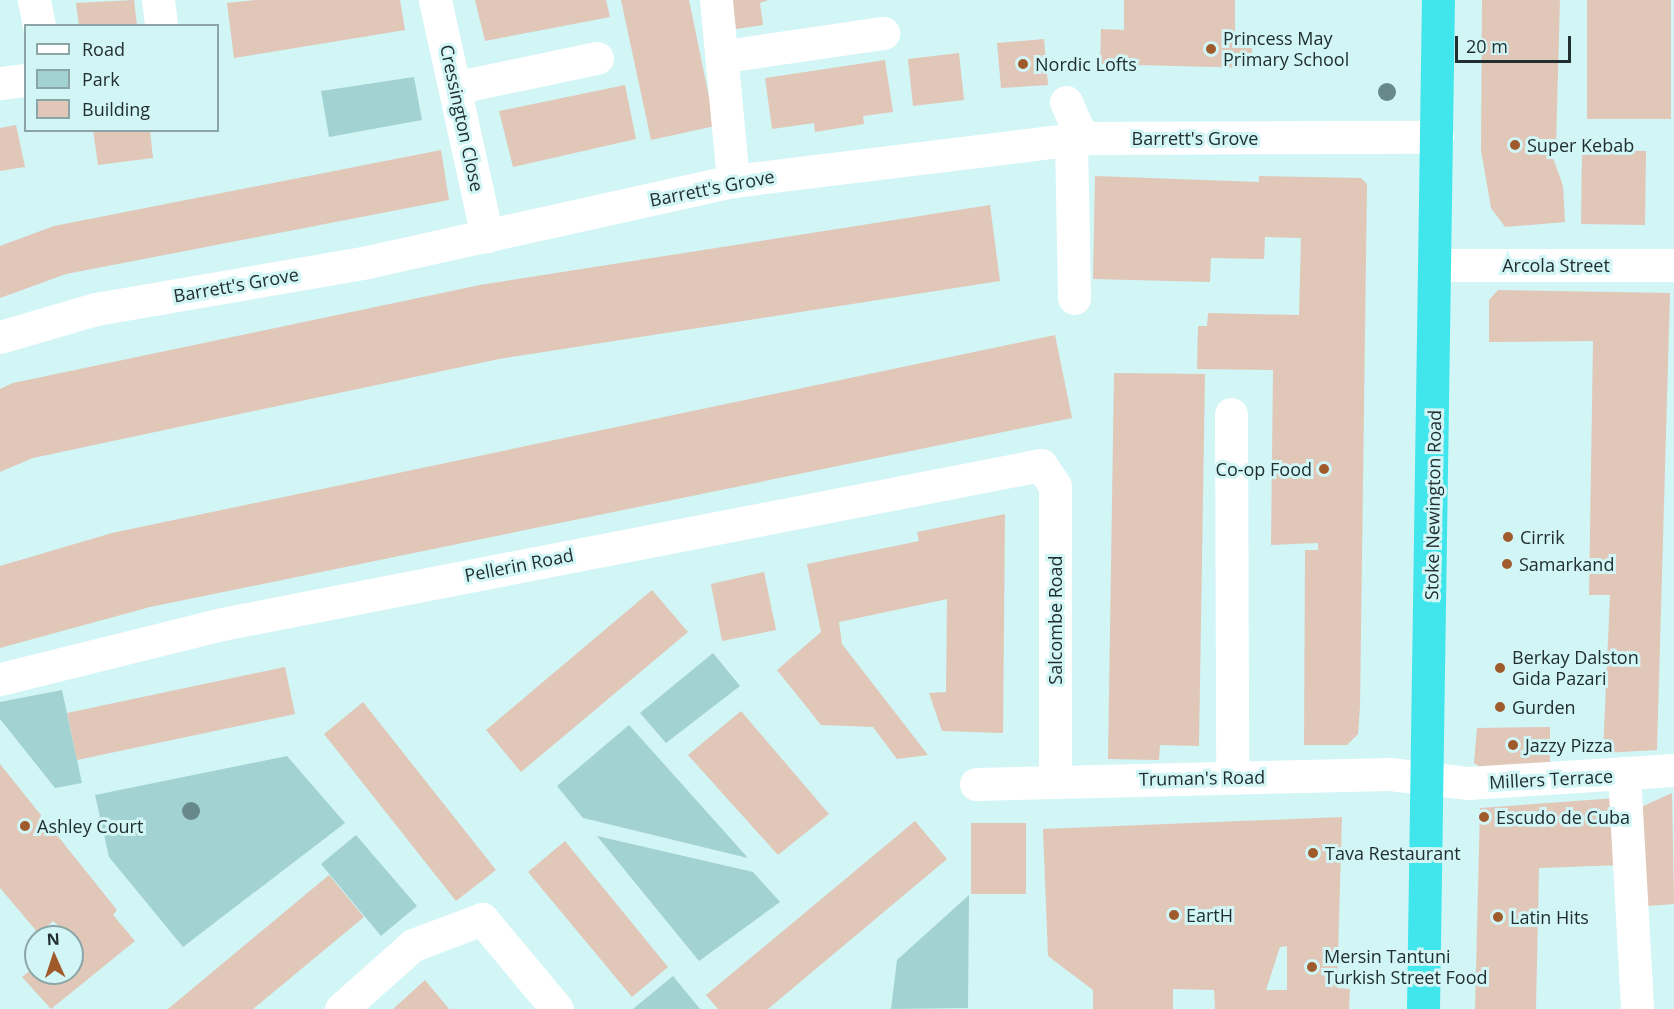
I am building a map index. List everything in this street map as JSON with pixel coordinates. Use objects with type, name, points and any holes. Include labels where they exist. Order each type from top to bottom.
[{"type":"highway","name":"Stoke Newington Road","points":[[1424,1009],[1438,265],[1438,0]]},
{"type":"street","points":[[34,0],[39,24]]},
{"type":"street","points":[[158,0],[161,24]]},
{"type":"street","points":[[716,0],[725,56],[733,181]]},
{"type":"street","name":"Cressington Close","points":[[438,10],[458,87],[487,236]]},
{"type":"street","points":[[725,56],[883,33]]},
{"type":"street","points":[[458,87],[597,58]]},
{"type":"street","points":[[0,83],[24,80]]},
{"type":"street","points":[[1066,102],[1076,139],[1074,298]]},
{"type":"street","name":"Barrett's Grove","points":[[0,337],[96,309],[487,236],[733,181],[1076,139],[1437,137]]},
{"type":"street","name":"Arcola Street","points":[[1438,265],[1674,265]]},
{"type":"street","points":[[1231,414],[1232,777]]},
{"type":"street","name":"Pellerin Road","points":[[0,679],[233,622],[1041,465]]},
{"type":"street","name":"Salcombe Road","points":[[1041,465],[1055,486],[1055,753]]},
{"type":"street","name":"Truman's Road","points":[[976,784],[1055,753],[1232,777],[1390,774],[1429,778]]},
{"type":"street","name":"Millers Terrace","points":[[1429,778],[1467,783],[1674,770]]},
{"type":"street","points":[[1624,774],[1636,1009]]},
{"type":"street","points":[[342,1009],[413,945],[483,919],[557,1009]]},
{"type":"green space","points":[[414,77],[422,120],[329,137],[321,91]]},
{"type":"green space","points":[[713,653],[740,686],[666,743],[640,713]]},
{"type":"green space","points":[[62,690],[82,783],[55,788],[0,719],[0,702]]},
{"type":"green space","points":[[629,725],[748,858],[583,818],[557,786]]},
{"type":"green space","points":[[287,756],[345,823],[183,947],[109,857],[95,795]]},
{"type":"green space","points":[[356,835],[417,906],[381,936],[321,864]]},
{"type":"green space","points":[[597,836],[753,872],[780,902],[699,961]]},
{"type":"green space","points":[[969,895],[968,1008],[891,1009],[897,960]]},
{"type":"green space","points":[[673,976],[700,1009],[633,1009]]},
{"type":"building","points":[[134,0],[137,24],[79,24],[76,3]]},
{"type":"building","points":[[257,0],[400,0],[405,30],[234,58],[227,3]]},
{"type":"building","points":[[475,0],[606,0],[610,17],[485,41]]},
{"type":"building","points":[[621,0],[689,0],[715,126],[651,140]]},
{"type":"building","points":[[732,0],[768,0],[760,3],[763,25],[736,29]]},
{"type":"building","points":[[1124,0],[1235,0],[1235,37],[1253,36],[1251,68],[1100,64],[1101,29],[1124,30]]},
{"type":"building","points":[[1482,0],[1560,0],[1556,146],[1550,149],[1563,186],[1565,222],[1505,227],[1491,208],[1481,150]]},
{"type":"building","points":[[1587,0],[1671,0],[1671,119],[1587,119]]},
{"type":"building","name":"Nordic Lofts","points":[[1044,39],[1048,85],[1001,88],[997,43]]},
{"type":"building","points":[[959,53],[964,100],[913,106],[908,59]]},
{"type":"building","points":[[885,60],[893,112],[863,116],[864,124],[815,132],[814,123],[772,129],[765,78]]},
{"type":"building","points":[[625,85],[636,139],[513,167],[499,111]]},
{"type":"building","points":[[16,125],[25,167],[0,171],[0,128]]},
{"type":"building","points":[[93,132],[150,132],[153,158],[98,165]]},
{"type":"building","points":[[441,150],[449,200],[66,274],[0,298],[0,246],[54,226]]},
{"type":"building","points":[[1582,150],[1646,151],[1645,225],[1581,224]]},
{"type":"building","points":[[1095,176],[1259,182],[1259,176],[1361,178],[1367,184],[1360,707],[1358,734],[1347,745],[1304,745],[1305,550],[1318,550],[1318,543],[1271,545],[1273,370],[1197,369],[1198,326],[1207,326],[1208,313],[1299,315],[1301,238],[1265,237],[1264,259],[1211,258],[1210,282],[1093,279]]},
{"type":"building","points":[[990,205],[1000,281],[499,359],[33,458],[0,472],[0,389],[13,383],[480,285]]},
{"type":"building","points":[[1498,290],[1670,293],[1657,750],[1603,753],[1610,595],[1589,595],[1593,341],[1489,342],[1489,300]]},
{"type":"building","points":[[1055,335],[1072,418],[150,607],[0,648],[0,566],[112,533]]},
{"type":"building","points":[[1114,373],[1205,374],[1199,746],[1160,745],[1159,760],[1108,759]]},
{"type":"building","points":[[1005,514],[1003,733],[942,731],[929,693],[946,692],[947,599],[839,622],[842,644],[928,755],[897,759],[873,727],[821,725],[777,670],[821,632],[807,564],[919,541],[917,532]]},
{"type":"building","points":[[764,572],[776,630],[722,641],[711,584]]},
{"type":"building","points":[[652,590],[688,632],[521,772],[486,730]]},
{"type":"building","points":[[285,667],[295,714],[77,760],[67,713]]},
{"type":"building","points":[[363,702],[496,870],[456,901],[324,734]]},
{"type":"building","points":[[741,711],[829,814],[778,855],[688,755]]},
{"type":"building","name":"Jazzy Pizza","points":[[1550,727],[1550,764],[1483,769],[1474,763],[1477,728]]},
{"type":"building","name":"Ashley Court","points":[[0,764],[117,910],[113,915],[135,941],[84,982],[84,925],[58,925],[53,921],[49,925],[31,925],[0,888]]},
{"type":"building","points":[[1672,793],[1674,904],[1636,907],[1639,808]]},
{"type":"building","points":[[1617,798],[1621,865],[1539,868],[1536,1009],[1475,1009],[1480,808]]},
{"type":"building","name":"EartH","points":[[1342,817],[1337,988],[1350,989],[1349,1009],[1215,1009],[1214,990],[1173,989],[1173,1009],[1093,1009],[1093,990],[1048,956],[1043,829]],"holes":[[[1287,946],[1287,990],[1266,990],[1280,947]]]},
{"type":"building","points":[[915,821],[947,859],[768,1009],[718,1009],[706,995]]},
{"type":"building","points":[[971,823],[1026,823],[1026,894],[971,894]]},
{"type":"building","points":[[565,841],[668,967],[632,997],[528,872]]},
{"type":"building","points":[[329,875],[364,917],[253,1009],[168,1009]]},
{"type":"building","points":[[425,980],[449,1009],[393,1009]]},
{"type":"building","name":"Ashley Court","points":[[29,985],[81,985],[51,1009]]},
{"type":"place","name":"Princess May Primary School","points":[[1211,49]]},
{"type":"place","name":"Nordic Lofts","points":[[1023,64]]},
{"type":"place","name":"Super Kebab","points":[[1515,145]]},
{"type":"place","name":"Co-op Food","points":[[1324,469]]},
{"type":"place","name":"Cirrik","points":[[1508,537]]},
{"type":"place","name":"Samarkand","points":[[1507,564]]},
{"type":"place","name":"Berkay Dalston Gida Pazari","points":[[1500,668]]},
{"type":"place","name":"Gurden","points":[[1500,707]]},
{"type":"place","name":"Jazzy Pizza","points":[[1513,745]]},
{"type":"place","name":"Escudo de Cuba","points":[[1484,817]]},
{"type":"place","name":"Ashley Court","points":[[25,826]]},
{"type":"place","name":"Tava Restaurant","points":[[1313,853]]},
{"type":"place","name":"EartH","points":[[1174,915]]},
{"type":"place","name":"Latin Hits","points":[[1498,917]]},
{"type":"place","name":"Mersin Tantuni Turkish Street Food","points":[[1312,967]]}]
